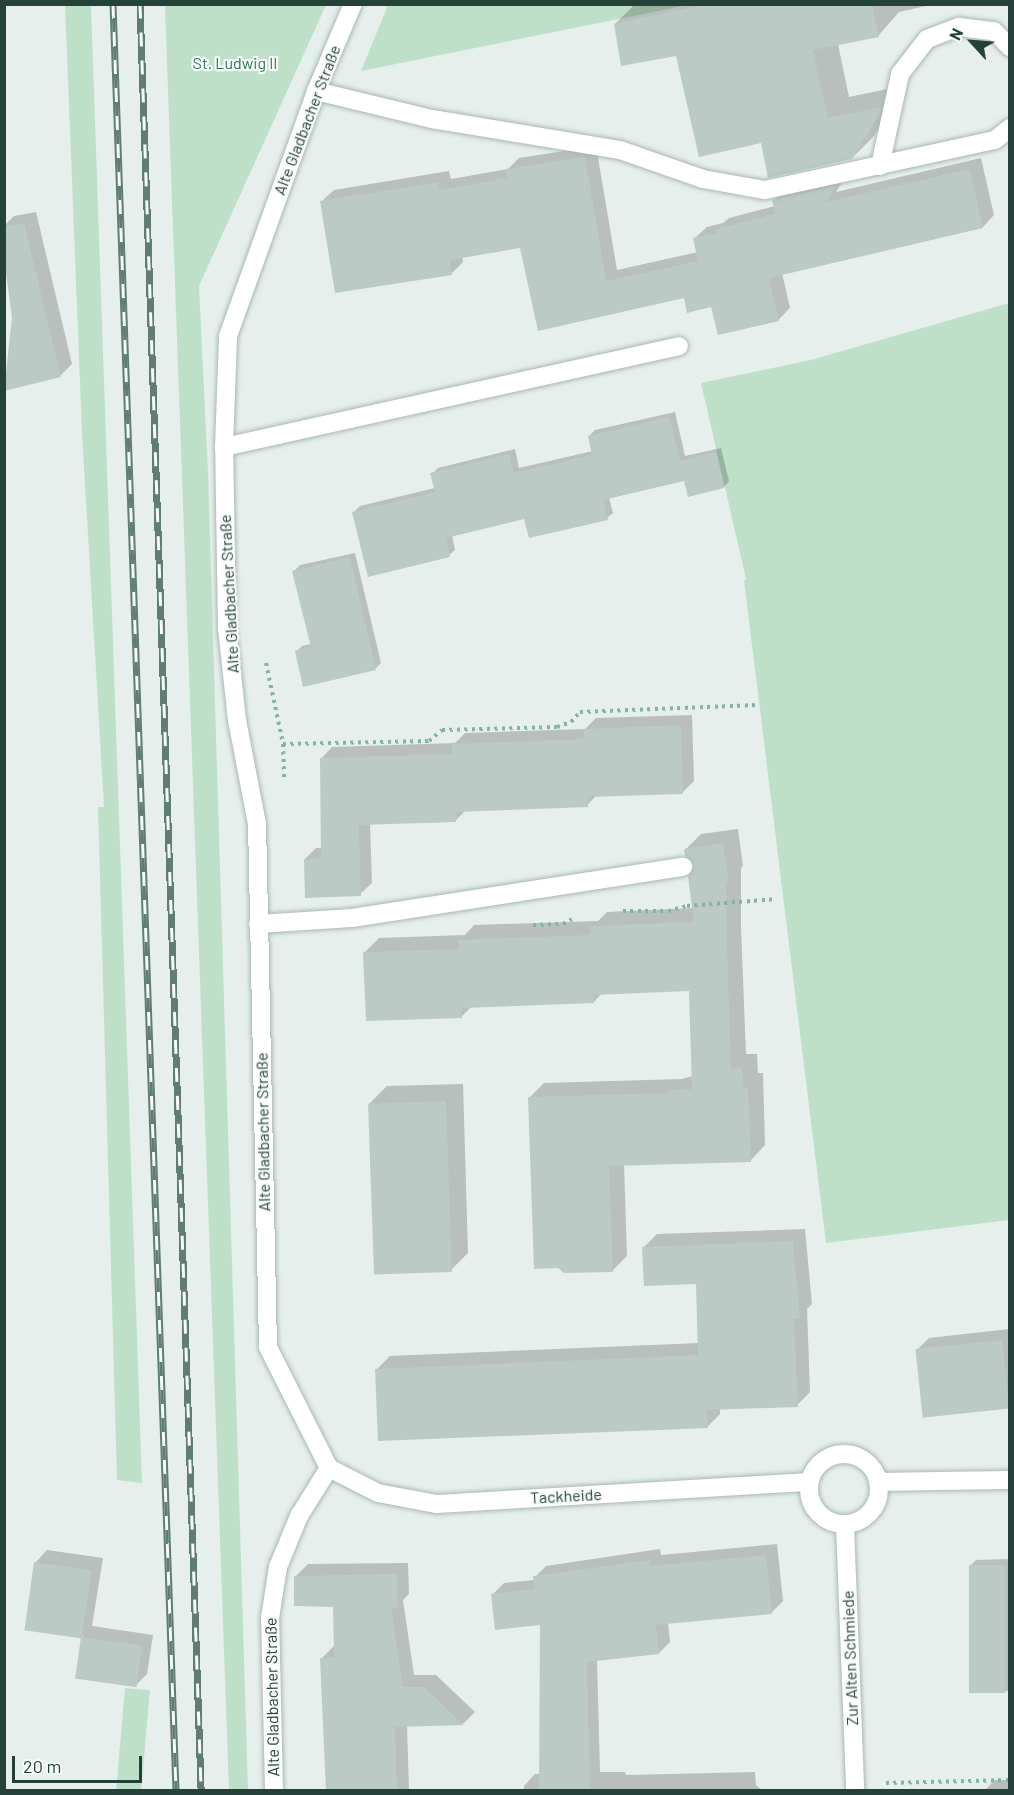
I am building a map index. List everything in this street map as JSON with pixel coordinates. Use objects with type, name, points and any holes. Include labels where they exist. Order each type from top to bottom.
[{"type":"street","name":"Alte Gladbacher Straße","points":[[274,1791],[270,1618],[278,1567],[299,1516],[329,1468],[268,1347],[257,825],[237,720],[227,628],[224,447],[228,336],[316,91],[353,4]]},
{"type":"street","points":[[880,166],[900,74],[927,39],[959,27],[994,31],[1010,47]]},
{"type":"street","points":[[316,91],[432,119],[620,150],[703,179],[765,190],[995,140],[1010,128]]},
{"type":"street","points":[[224,447],[679,346]]},
{"type":"street","points":[[258,924],[352,918],[682,867]]},
{"type":"street","points":[[841,1454],[852,1455],[869,1464],[878,1482],[878,1494],[867,1515],[857,1522],[845,1524],[834,1523],[816,1512],[809,1493],[809,1482],[820,1462],[841,1454]]},
{"type":"street","name":"Tackheide","points":[[329,1468],[378,1493],[436,1504],[809,1482]]},
{"type":"street","points":[[878,1482],[1010,1480]]},
{"type":"street","name":"Zur Alten Schmiede","points":[[845,1524],[855,1787]]},
{"type":"path","points":[[265,659],[283,744],[284,790]]},
{"type":"path","points":[[283,744],[429,741],[442,730],[557,727],[572,722],[580,711],[757,705]]},
{"type":"path","points":[[855,1787],[1010,1780]]},
{"type":"green space","points":[[388,4],[688,5],[361,71]]},
{"type":"green space","points":[[65,5],[91,5],[142,1483],[117,1480],[98,807],[104,807],[82,433]]},
{"type":"green space","name":"St. Ludwig II","points":[[165,5],[326,5],[199,286],[208,472],[248,1790],[229,1790]]},
{"type":"green space","points":[[1009,303],[1009,1220],[826,1243],[744,580],[746,579],[701,383],[811,360]]},
{"type":"green space","points":[[125,1688],[150,1690],[141,1790],[116,1790]]},
{"type":"building","points":[[706,4],[872,4],[879,37],[813,50],[828,118],[881,107],[880,114],[852,159],[768,178],[761,143],[699,157],[676,56],[621,66],[614,24]]},
{"type":"building","points":[[585,157],[606,281],[698,261],[693,238],[717,233],[716,229],[775,214],[772,200],[836,186],[826,202],[970,169],[983,228],[769,278],[779,321],[718,335],[711,307],[687,313],[684,298],[538,331],[520,248],[450,260],[452,275],[335,293],[320,201],[438,182],[439,190],[507,178],[506,169]]},
{"type":"building","points":[[24,223],[61,377],[4,391],[12,317],[4,258],[4,227]]},
{"type":"building","points":[[669,417],[680,461],[716,452],[724,488],[688,497],[684,481],[603,500],[608,520],[529,538],[524,519],[446,538],[450,557],[368,577],[352,512],[435,492],[430,473],[509,454],[514,473],[592,455],[588,436]]},
{"type":"building","points":[[350,557],[376,670],[303,687],[295,651],[311,647],[292,571]]},
{"type":"building","points":[[681,725],[683,794],[588,797],[588,807],[456,812],[456,822],[359,825],[361,896],[305,898],[304,859],[321,858],[320,758],[452,754],[452,744],[584,739],[584,729]]},
{"type":"building","points":[[723,843],[729,882],[726,882],[731,1069],[742,1068],[744,1088],[748,1088],[751,1162],[609,1166],[613,1272],[564,1273],[558,1268],[534,1269],[528,1097],[669,1093],[668,1090],[692,1089],[689,991],[593,995],[594,1003],[462,1008],[462,1018],[366,1021],[363,952],[459,949],[458,940],[590,935],[590,926],[694,922],[688,877],[694,866],[685,856],[684,849]]},
{"type":"building","points":[[446,1101],[452,1272],[374,1275],[368,1104]]},
{"type":"building","points":[[793,1241],[800,1318],[794,1319],[798,1407],[707,1410],[708,1428],[378,1441],[375,1369],[698,1355],[696,1284],[644,1286],[642,1247]]},
{"type":"building","points":[[1002,1340],[1009,1409],[923,1418],[915,1349]]},
{"type":"building","points":[[766,1555],[772,1614],[656,1625],[659,1654],[587,1662],[590,1791],[539,1791],[540,1625],[495,1630],[491,1594],[535,1589],[533,1576],[650,1560],[650,1566]]},
{"type":"building","points":[[34,1562],[91,1570],[82,1638],[24,1630]]},
{"type":"building","points":[[969,1565],[1005,1565],[1005,1693],[969,1693]]},
{"type":"building","points":[[397,1574],[397,1608],[391,1607],[403,1687],[424,1687],[464,1725],[395,1727],[397,1791],[326,1791],[320,1658],[334,1657],[333,1607],[294,1606],[294,1576]]},
{"type":"building","points":[[81,1637],[142,1646],[137,1687],[75,1679]]},
{"type":"railway","points":[[113,4],[176,1790]]},
{"type":"railway","points":[[140,4],[201,1790]]}]
